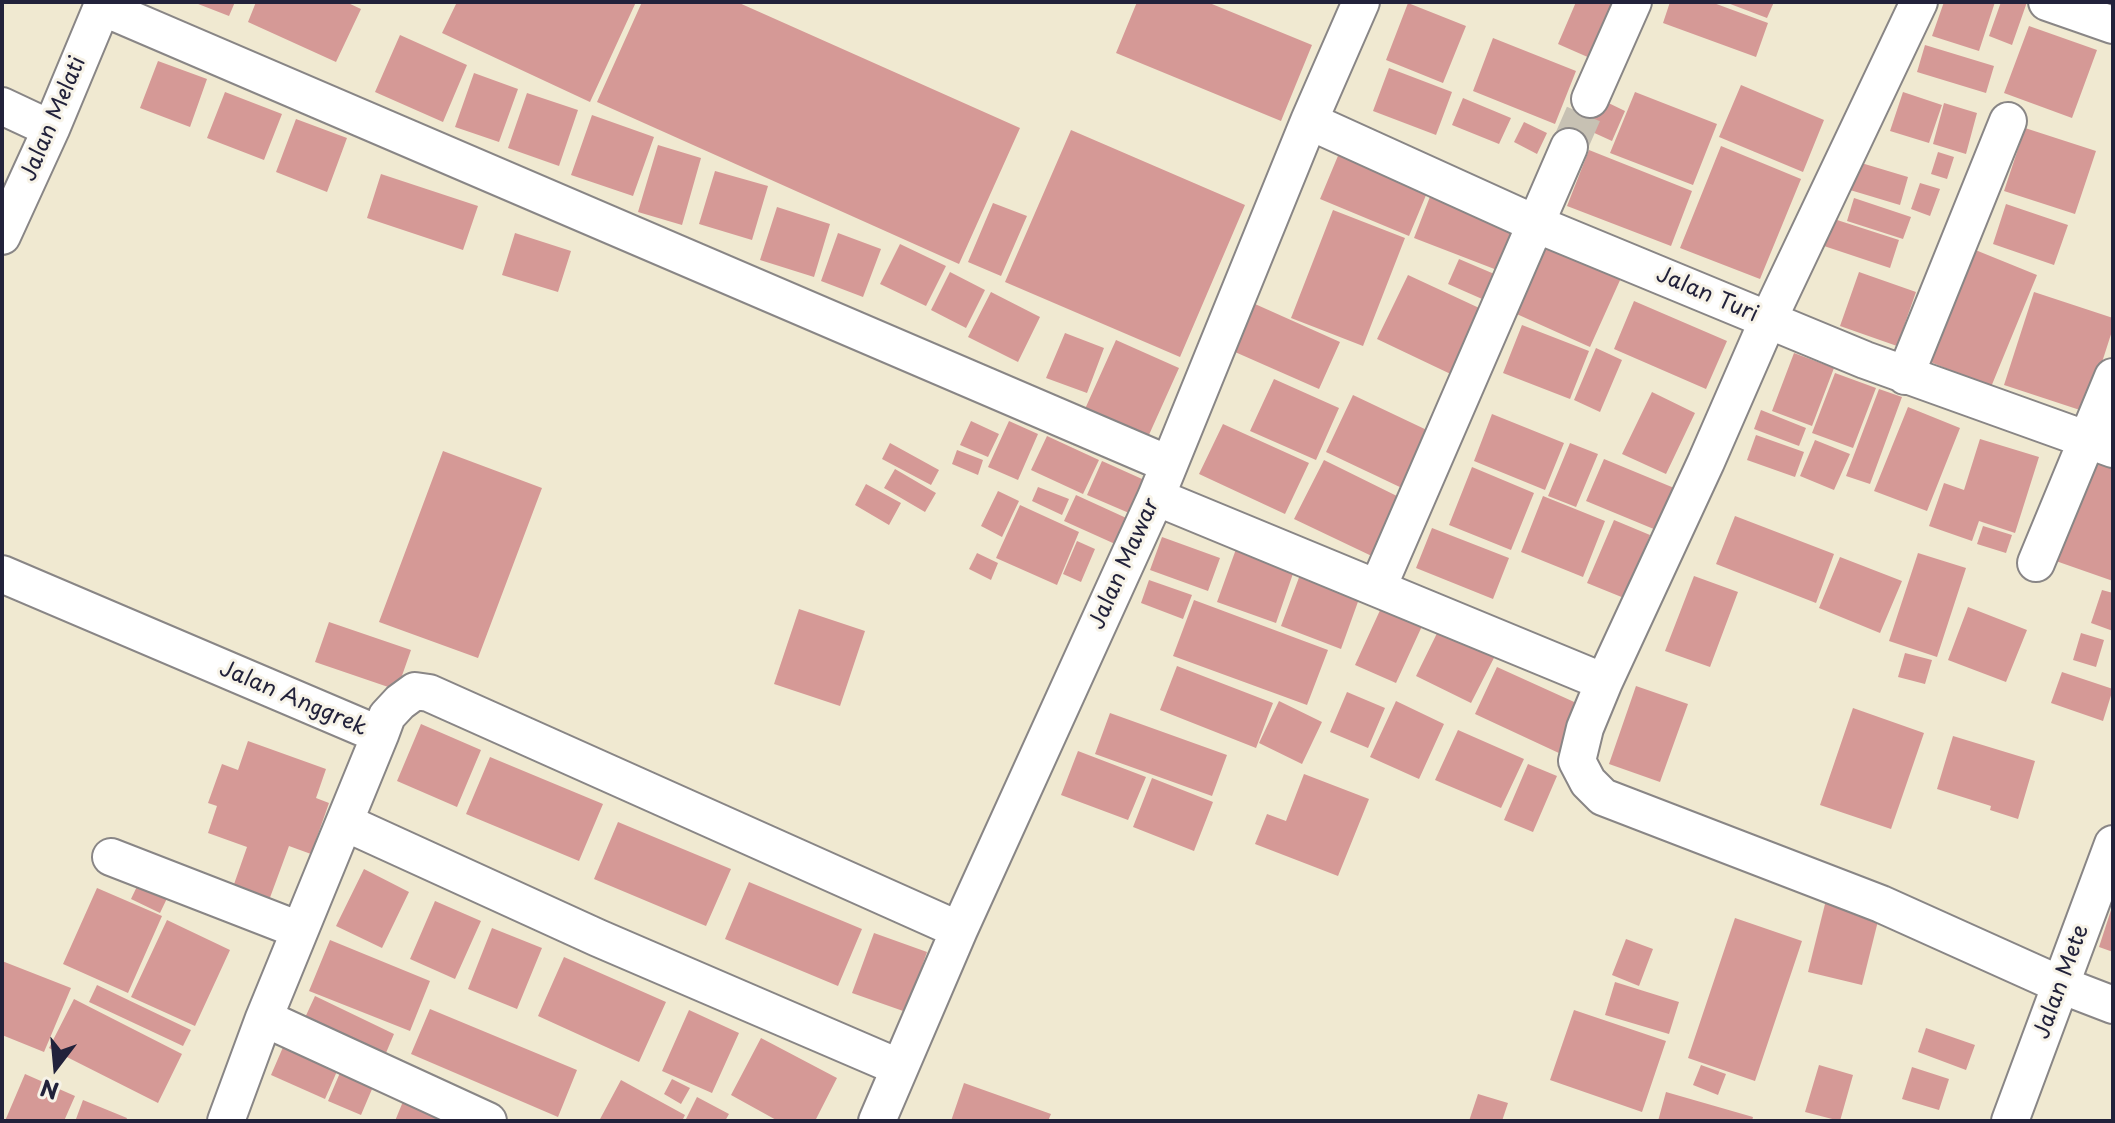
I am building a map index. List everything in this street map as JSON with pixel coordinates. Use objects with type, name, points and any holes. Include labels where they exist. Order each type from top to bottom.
[{"type":"street","name":"Jalan Mawar","points":[[877,1121],[959,930],[1162,481],[1361,2]]},
{"type":"street","points":[[1590,99],[1633,2]]},
{"type":"street","points":[[1919,2],[1768,320],[1604,682],[1585,728],[1577,761],[1588,782],[1603,797],[1881,904],[2061,985],[2113,1005]]},
{"type":"street","points":[[2047,2],[2113,25]]},
{"type":"street","points":[[103,5],[1162,481],[1378,587],[1604,682]]},
{"type":"street","name":"Jalan Melati","points":[[2,236],[103,5]]},
{"type":"street","points":[[2,106],[51,129]]},
{"type":"street","name":"Jalan Turi","points":[[1309,121],[1536,224],[1905,376],[2100,444]]},
{"type":"street","points":[[1905,376],[2008,121]]},
{"type":"street","points":[[1378,587],[1569,147]]},
{"type":"street","points":[[2036,563],[2100,444],[2113,377]]},
{"type":"street","name":"Jalan Anggrek","points":[[2,574],[380,735],[299,930],[226,1121]]},
{"type":"street","points":[[380,735],[387,716],[400,702],[415,691],[429,693],[959,930]]},
{"type":"street","points":[[346,823],[598,938],[898,1067]]},
{"type":"street","name":"Jalan Mete","points":[[2010,1121],[2113,844]]},
{"type":"street","points":[[111,857],[299,930]]},
{"type":"street","points":[[264,1018],[488,1121]]},
{"type":"building","points":[[193,2],[235,2],[229,16]]},
{"type":"building","points":[[256,2],[346,2],[361,9],[336,62],[248,22]]},
{"type":"building","points":[[457,2],[636,2],[590,102],[442,33]]},
{"type":"building","points":[[642,2],[737,2],[1020,128],[959,264],[597,102]]},
{"type":"building","points":[[1137,2],[1207,2],[1312,45],[1281,121],[1116,53]]},
{"type":"building","points":[[1576,2],[1625,2],[1599,62],[1558,44]]},
{"type":"building","points":[[1670,2],[1711,2],[1768,23],[1756,57],[1663,23]]},
{"type":"building","points":[[1725,2],[1774,2],[1767,18]]},
{"type":"building","points":[[1944,2],[1995,2],[1979,51],[1932,36]]},
{"type":"building","points":[[2001,2],[2027,2],[2012,45],[1989,36]]},
{"type":"building","points":[[1408,3],[1466,26],[1443,83],[1386,60]]},
{"type":"building","points":[[2029,26],[2097,50],[2072,118],[2004,93]]},
{"type":"building","points":[[400,35],[467,65],[443,122],[375,92]]},
{"type":"building","points":[[1493,38],[1576,71],[1555,124],[1473,91]]},
{"type":"building","points":[[1925,45],[1994,66],[1986,93],[1917,72]]},
{"type":"building","points":[[158,61],[207,79],[190,127],[140,108]]},
{"type":"building","points":[[1389,68],[1452,92],[1436,135],[1373,111]]},
{"type":"building","points":[[474,73],[518,89],[499,142],[455,127]]},
{"type":"building","points":[[1741,85],[1824,120],[1803,172],[1719,137]]},
{"type":"building","points":[[225,92],[282,114],[264,160],[207,138]]},
{"type":"building","points":[[1635,92],[1717,124],[1693,185],[1610,153]]},
{"type":"building","points":[[1903,92],[1942,105],[1929,143],[1890,131]]},
{"type":"building","points":[[527,93],[578,110],[559,166],[508,148]]},
{"type":"building","points":[[1594,96],[1625,111],[1612,141],[1579,126]]},
{"type":"building","points":[[1463,98],[1511,118],[1499,144],[1452,125]]},
{"type":"building","points":[[1944,103],[1977,113],[1966,154],[1933,144]]},
{"type":"building","points":[[592,115],[654,137],[633,196],[571,175]]},
{"type":"building","points":[[296,119],[347,138],[327,192],[276,172]]},
{"type":"building","points":[[1524,122],[1547,133],[1537,154],[1514,142]]},
{"type":"building","points":[[2025,128],[2096,151],[2075,214],[2004,191]]},
{"type":"building","points":[[1071,130],[1245,205],[1180,357],[1005,282]]},
{"type":"building","points":[[658,145],[701,158],[682,225],[638,212]]},
{"type":"building","points":[[1721,146],[1801,179],[1760,279],[1680,248]]},
{"type":"building","points":[[1589,150],[1692,191],[1671,246],[1567,206]]},
{"type":"building","points":[[1340,151],[1429,188],[1409,236],[1320,199]]},
{"type":"building","points":[[1938,152],[1954,157],[1947,179],[1931,174]]},
{"type":"building","points":[[1858,162],[1908,177],[1900,205],[1850,190]]},
{"type":"building","points":[[715,171],[768,186],[752,240],[699,224]]},
{"type":"building","points":[[381,174],[478,206],[463,250],[367,218]]},
{"type":"building","points":[[1920,183],[1940,189],[1930,216],[1911,209]]},
{"type":"building","points":[[1431,194],[1514,227],[1497,270],[1414,238]]},
{"type":"building","points":[[1854,198],[1911,217],[1903,239],[1847,221]]},
{"type":"building","points":[[993,203],[1027,216],[1001,276],[968,262]]},
{"type":"building","points":[[2006,204],[2068,225],[2054,265],[1993,244]]},
{"type":"building","points":[[777,207],[830,224],[814,277],[760,260]]},
{"type":"building","points":[[1333,210],[1405,238],[1363,346],[1291,318]]},
{"type":"building","points":[[1834,219],[1899,240],[1890,268],[1824,246]]},
{"type":"building","points":[[515,233],[571,251],[558,292],[502,275]]},
{"type":"building","points":[[838,233],[881,249],[863,297],[821,281]]},
{"type":"building","points":[[1541,243],[1621,278],[1590,347],[1510,311]]},
{"type":"building","points":[[900,244],[946,266],[926,306],[880,284]]},
{"type":"building","points":[[1968,247],[2037,275],[1991,387],[1921,358]]},
{"type":"building","points":[[1459,259],[1499,276],[1489,302],[1448,284]]},
{"type":"building","points":[[950,272],[985,290],[966,328],[931,310]]},
{"type":"building","points":[[1859,272],[1916,292],[1897,346],[1840,326]]},
{"type":"building","points":[[1408,275],[1490,313],[1459,378],[1377,339]]},
{"type":"building","points":[[991,292],[1040,317],[1018,362],[968,337]]},
{"type":"building","points":[[2034,292],[2113,318],[2113,328],[2086,412],[2004,385]]},
{"type":"building","points":[[1634,301],[1727,341],[1706,389],[1614,349]]},
{"type":"building","points":[[1255,304],[1340,342],[1319,389],[1235,352]]},
{"type":"building","points":[[1522,325],[1589,351],[1570,399],[1503,373]]},
{"type":"building","points":[[1065,333],[1104,348],[1087,393],[1046,378]]},
{"type":"building","points":[[1116,340],[1179,368],[1148,437],[1085,409]]},
{"type":"building","points":[[1596,348],[1622,360],[1600,412],[1574,400]]},
{"type":"building","points":[[1794,353],[1834,368],[1812,426],[1772,411]]},
{"type":"building","points":[[1835,373],[1876,388],[1853,448],[1812,433]]},
{"type":"building","points":[[1274,379],[1339,408],[1316,460],[1250,431]]},
{"type":"building","points":[[1879,389],[1902,397],[1870,484],[1846,476]]},
{"type":"building","points":[[1652,392],[1695,413],[1666,474],[1622,454]]},
{"type":"building","points":[[1353,395],[1431,432],[1404,489],[1326,452]]},
{"type":"building","points":[[1908,407],[1960,428],[1927,511],[1874,491]]},
{"type":"building","points":[[1761,410],[1806,428],[1799,446],[1754,429]]},
{"type":"building","points":[[1492,414],[1564,443],[1545,490],[1474,461]]},
{"type":"building","points":[[971,421],[999,434],[988,457],[960,445]]},
{"type":"building","points":[[1009,421],[1038,434],[1018,480],[988,467]]},
{"type":"building","points":[[1223,424],[1309,463],[1285,514],[1199,474]]},
{"type":"building","points":[[1756,435],[1804,452],[1795,477],[1747,460]]},
{"type":"building","points":[[1047,436],[1099,460],[1083,494],[1031,470]]},
{"type":"building","points":[[1980,439],[2039,457],[2015,533],[1979,521],[1972,541],[1929,526],[1944,483],[1964,490]]},
{"type":"building","points":[[1815,440],[1850,454],[1834,490],[1800,476]]},
{"type":"building","points":[[890,443],[939,470],[931,485],[882,459]]},
{"type":"building","points":[[1570,443],[1598,454],[1576,507],[1548,496]]},
{"type":"building","points":[[957,450],[983,460],[978,475],[952,464]]},
{"type":"building","points":[[443,451],[542,488],[478,658],[379,622]]},
{"type":"building","points":[[2091,454],[2113,462],[2113,581],[2053,560]]},
{"type":"building","points":[[1604,459],[1679,490],[1661,532],[1586,501]]},
{"type":"building","points":[[1324,460],[1407,501],[1378,559],[1294,519]]},
{"type":"building","points":[[1102,461],[1151,483],[1136,516],[1087,495]]},
{"type":"building","points":[[1472,467],[1534,493],[1511,550],[1449,525]]},
{"type":"building","points":[[895,469],[936,493],[925,512],[884,488]]},
{"type":"building","points":[[866,484],[901,503],[889,525],[855,505]]},
{"type":"building","points":[[1038,487],[1069,499],[1062,515],[1032,501]]},
{"type":"building","points":[[998,491],[1019,501],[1002,537],[981,526]]},
{"type":"building","points":[[1076,495],[1135,522],[1124,548],[1064,521]]},
{"type":"building","points":[[1543,496],[1605,521],[1583,577],[1521,552]]},
{"type":"building","points":[[1020,505],[1079,532],[1057,585],[996,558]]},
{"type":"building","points":[[1735,516],[1834,554],[1816,603],[1716,564]]},
{"type":"building","points":[[1614,520],[1650,535],[1624,598],[1587,583]]},
{"type":"building","points":[[1983,526],[2012,535],[2006,553],[1977,544]]},
{"type":"building","points":[[1432,528],[1509,558],[1493,599],[1416,568]]},
{"type":"building","points":[[1162,537],[1220,558],[1208,591],[1150,570]]},
{"type":"building","points":[[1240,538],[1298,559],[1276,623],[1217,602]]},
{"type":"building","points":[[1077,541],[1095,549],[1081,582],[1063,574]]},
{"type":"building","points":[[977,553],[998,563],[991,580],[969,569]]},
{"type":"building","points":[[1918,553],[1966,568],[1937,657],[1889,641]]},
{"type":"building","points":[[1840,557],[1902,581],[1880,633],[1819,608]]},
{"type":"building","points":[[1304,564],[1364,585],[1341,649],[1281,626]]},
{"type":"building","points":[[1694,576],[1738,592],[1710,667],[1665,651]]},
{"type":"building","points":[[1149,580],[1192,595],[1183,619],[1141,603]]},
{"type":"building","points":[[2102,590],[2113,593],[2113,631],[2091,623]]},
{"type":"building","points":[[1387,595],[1428,613],[1396,683],[1355,665]]},
{"type":"building","points":[[1194,600],[1328,650],[1307,705],[1173,656]]},
{"type":"building","points":[[1968,607],[2027,630],[2006,682],[1948,660]]},
{"type":"building","points":[[799,609],[865,631],[840,706],[774,684]]},
{"type":"building","points":[[329,622],[411,650],[397,690],[315,662]]},
{"type":"building","points":[[1442,623],[1498,650],[1471,703],[1416,676]]},
{"type":"building","points":[[2081,633],[2104,640],[2096,667],[2073,660]]},
{"type":"building","points":[[1905,653],[1932,660],[1925,684],[1898,677]]},
{"type":"building","points":[[1177,666],[1273,703],[1256,748],[1160,710]]},
{"type":"building","points":[[1497,667],[1583,706],[1561,754],[1475,714]]},
{"type":"building","points":[[2062,672],[2113,689],[2103,721],[2051,703]]},
{"type":"building","points":[[1636,686],[1688,704],[1660,782],[1609,764]]},
{"type":"building","points":[[1347,692],[1385,708],[1368,748],[1330,732]]},
{"type":"building","points":[[1279,701],[1322,722],[1302,764],[1259,743]]},
{"type":"building","points":[[1396,701],[1444,724],[1419,779],[1370,757]]},
{"type":"building","points":[[1853,708],[1924,733],[1891,829],[1820,805]]},
{"type":"building","points":[[1110,713],[1227,755],[1212,796],[1095,754]]},
{"type":"building","points":[[421,724],[481,750],[457,807],[397,781]]},
{"type":"building","points":[[1458,730],[1524,759],[1501,808],[1435,780]]},
{"type":"building","points":[[1953,736],[2035,761],[2018,819],[1990,810],[1991,806],[1937,789]]},
{"type":"building","points":[[248,741],[326,769],[316,798],[329,803],[311,854],[289,846],[268,903],[232,890],[247,847],[208,833],[217,806],[208,803],[222,764],[238,770]]},
{"type":"building","points":[[1078,751],[1146,777],[1128,820],[1061,795]]},
{"type":"building","points":[[490,757],[603,804],[579,861],[466,814]]},
{"type":"building","points":[[1528,764],[1557,776],[1533,832],[1504,820]]},
{"type":"building","points":[[1304,774],[1369,799],[1338,876],[1255,844],[1267,814],[1286,821]]},
{"type":"building","points":[[1152,778],[1213,802],[1194,851],[1133,827]]},
{"type":"building","points":[[618,822],[731,869],[706,926],[594,879]]},
{"type":"building","points":[[364,869],[409,892],[382,948],[336,926]]},
{"type":"building","points":[[142,876],[171,890],[160,913],[131,899]]},
{"type":"building","points":[[749,882],[862,929],[838,986],[725,939]]},
{"type":"building","points":[[97,888],[162,916],[128,993],[63,964]]},
{"type":"building","points":[[1826,900],[1880,913],[1862,985],[1808,972]]},
{"type":"building","points":[[435,901],[481,921],[455,979],[410,959]]},
{"type":"building","points":[[2113,907],[2113,952],[2099,947]]},
{"type":"building","points":[[1735,918],[1802,941],[1755,1081],[1688,1058]]},
{"type":"building","points":[[167,920],[230,950],[195,1026],[131,997]]},
{"type":"building","points":[[492,928],[542,948],[517,1009],[468,989]]},
{"type":"building","points":[[874,933],[927,952],[906,1012],[852,993]]},
{"type":"building","points":[[1626,939],[1653,949],[1639,986],[1612,975]]},
{"type":"building","points":[[330,940],[430,981],[410,1031],[309,991]]},
{"type":"building","points":[[564,957],[666,1002],[639,1062],[538,1016]]},
{"type":"building","points":[[2,961],[71,988],[44,1052],[2,1035]]},
{"type":"building","points":[[1615,982],[1679,1002],[1669,1034],[1605,1015]]},
{"type":"building","points":[[97,985],[191,1030],[183,1046],[89,1002]]},
{"type":"building","points":[[315,996],[394,1034],[383,1060],[303,1022]]},
{"type":"building","points":[[74,999],[182,1054],[158,1103],[49,1048]]},
{"type":"building","points":[[430,1009],[577,1070],[558,1117],[411,1054]]},
{"type":"building","points":[[689,1010],[739,1033],[712,1093],[662,1071]]},
{"type":"building","points":[[1574,1010],[1666,1041],[1642,1112],[1550,1080]]},
{"type":"building","points":[[1926,1028],[1975,1045],[1966,1070],[1918,1052]]},
{"type":"building","points":[[290,1031],[344,1055],[325,1099],[271,1075]]},
{"type":"building","points":[[761,1038],[837,1078],[815,1121],[778,1121],[731,1095]]},
{"type":"building","points":[[345,1061],[378,1075],[361,1115],[328,1101]]},
{"type":"building","points":[[1701,1065],[1726,1074],[1718,1095],[1693,1085]]},
{"type":"building","points":[[1819,1065],[1853,1075],[1840,1121],[1805,1112]]},
{"type":"building","points":[[1912,1067],[1949,1079],[1939,1110],[1902,1099]]},
{"type":"building","points":[[25,1074],[75,1096],[64,1121],[5,1121]]},
{"type":"building","points":[[672,1079],[690,1088],[681,1104],[664,1094]]},
{"type":"building","points":[[621,1080],[685,1115],[682,1121],[599,1121]]},
{"type":"building","points":[[964,1083],[1051,1114],[1048,1121],[951,1121]]},
{"type":"building","points":[[1666,1092],[1753,1117],[1752,1121],[1658,1121]]},
{"type":"building","points":[[1478,1094],[1508,1103],[1502,1121],[1469,1121]]},
{"type":"building","points":[[697,1097],[729,1114],[725,1121],[685,1121]]},
{"type":"building","points":[[404,1099],[457,1121],[395,1121]]},
{"type":"building","points":[[83,1100],[127,1118],[126,1121],[76,1119]]},
{"type":"tunnel","points":[[1569,147],[1590,99]]}]
